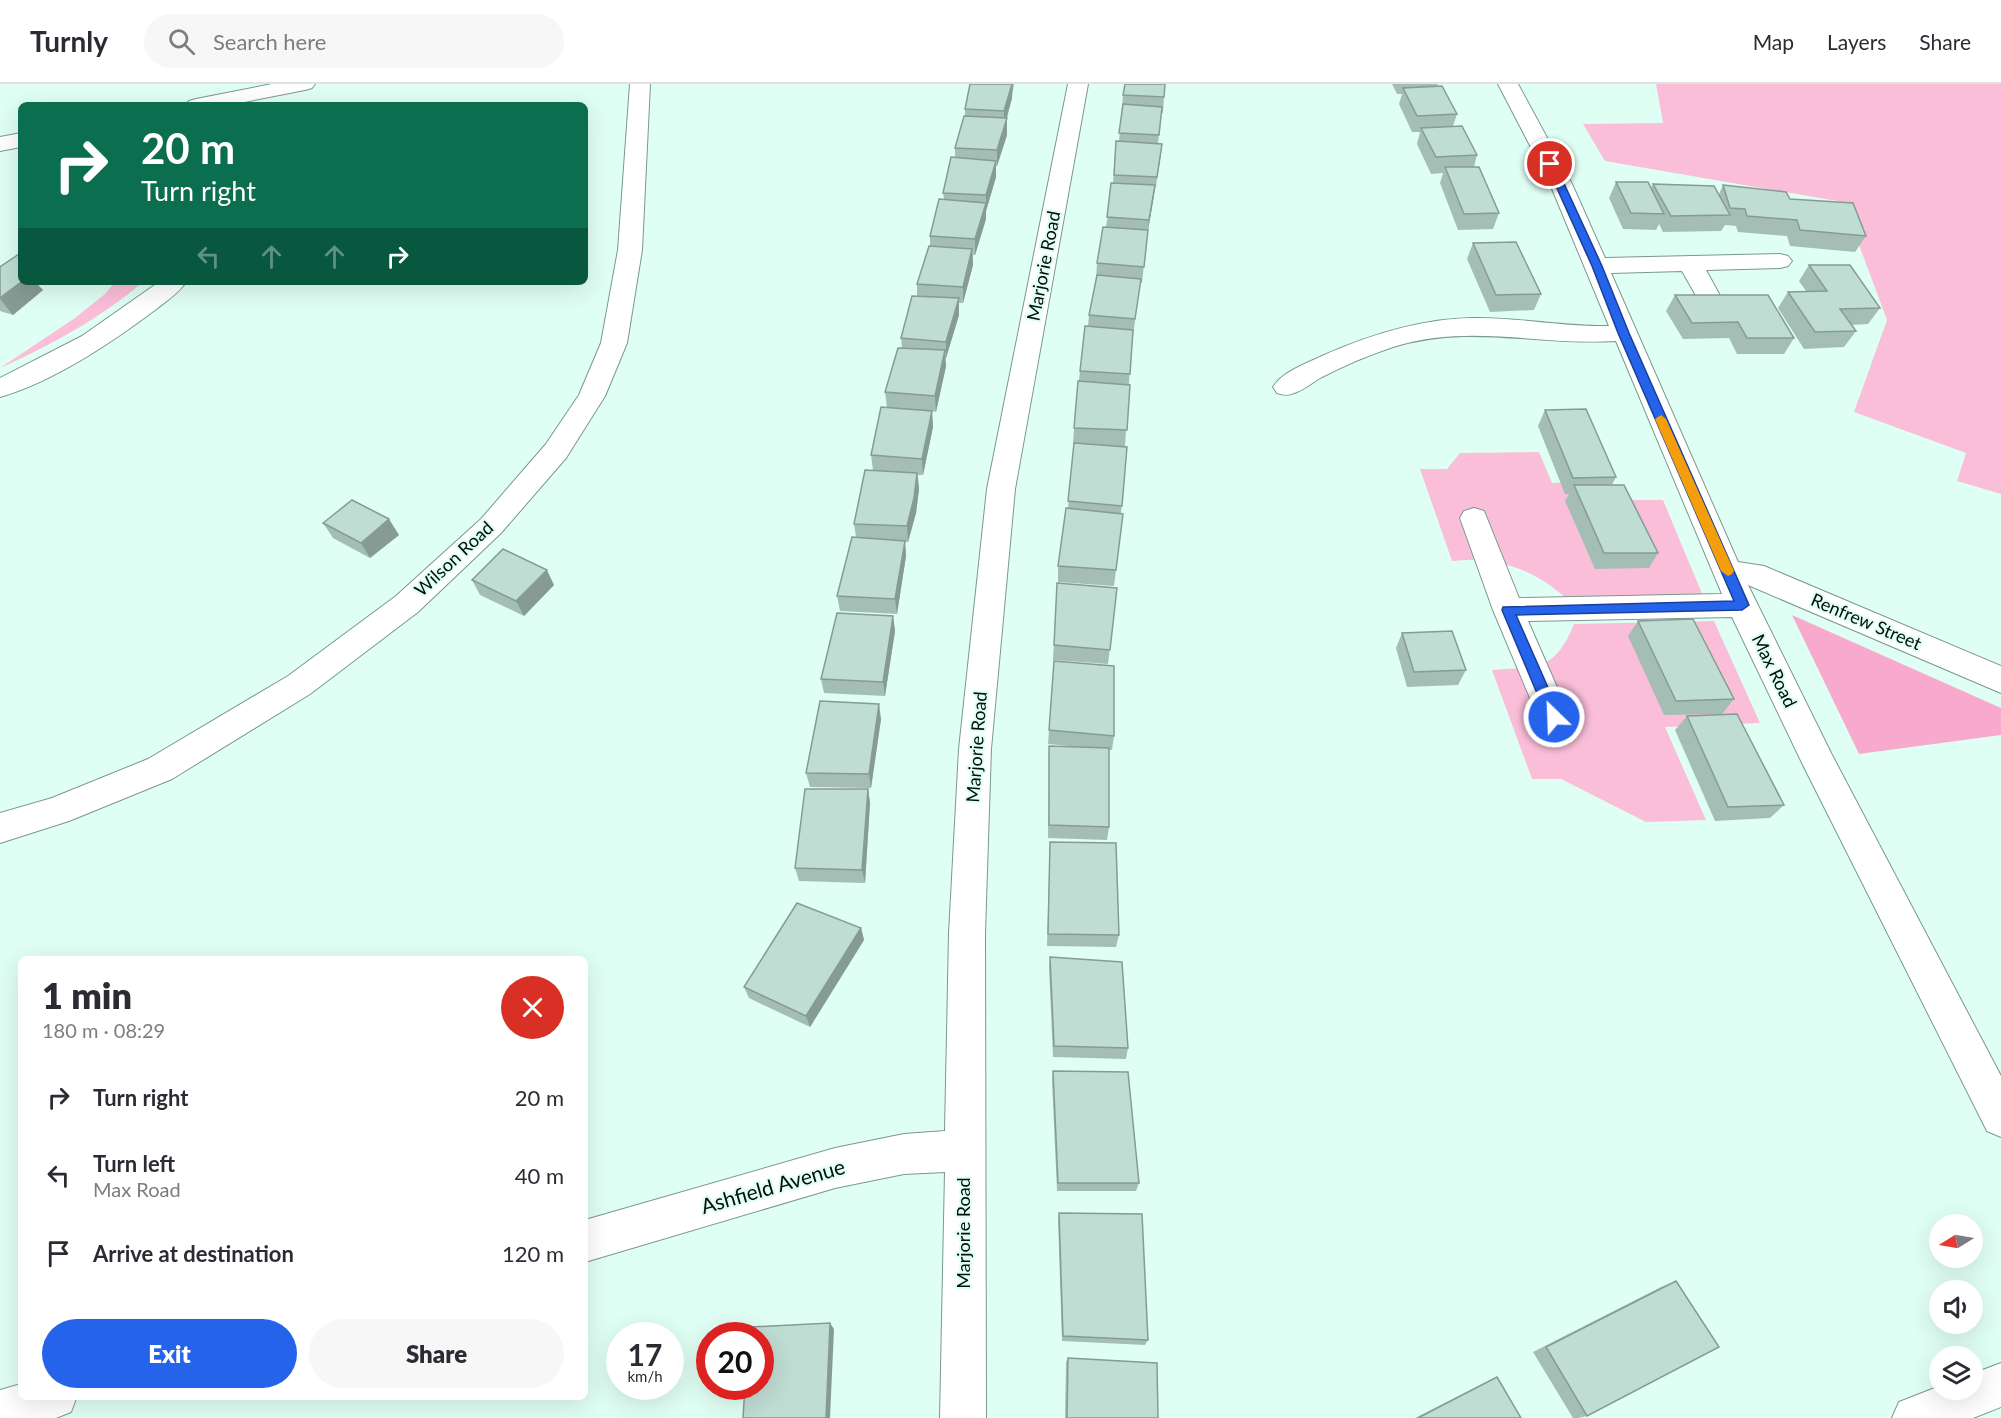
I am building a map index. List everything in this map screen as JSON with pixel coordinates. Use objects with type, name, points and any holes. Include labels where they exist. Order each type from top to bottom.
[{"type":"street","points":[[225,102],[263,98],[305,84]]},
{"type":"street","name":"Wilson Road","points":[[0,828],[57,811],[160,769],[299,685],[407,604],[490,526],[556,452],[592,396],[614,344],[630,250],[640,84]]},
{"type":"street","name":"Marjorie Road","points":[[963,1418],[967,933],[975,749],[1001,489],[1078,84]]},
{"type":"street","name":"Max Road","points":[[1508,84],[1560,184],[1597,266],[1623,333],[1742,605],[1820,765],[2001,1116]]},
{"type":"street","points":[[0,144],[18,141]]},
{"type":"street","points":[[1597,266],[1780,261]]},
{"type":"street","points":[[1690,264],[1712,303]]},
{"type":"street","points":[[0,388],[62,359],[106,333],[150,303],[171,285]]},
{"type":"street","points":[[1286,387],[1309,371],[1378,345],[1424,323],[1572,334],[1623,333]]},
{"type":"street","points":[[1474,518],[1508,610],[1554,717]]},
{"type":"street","name":"Renfrew Street","points":[[1728,573],[1753,574],[2001,680]]},
{"type":"street","points":[[1508,610],[1742,605]]},
{"type":"street","name":"Ashfield Avenue","points":[[588,1240],[835,1168],[904,1154],[965,1150]]},
{"type":"street","points":[[1915,1418],[2001,1385]]},
{"type":"street","points":[[0,1413],[42,1400]]},
{"type":"shaded area","points":[[1656,84],[2001,84],[2001,494],[1957,481],[1966,453],[1854,412],[1887,320],[1843,202],[1605,161],[1583,124],[1663,123]]},
{"type":"shaded area","points":[[112,285],[139,285],[110,308],[74,330],[0,368],[75,318],[105,294]]},
{"type":"shaded area","points":[[1539,452],[1552,483],[1575,482],[1626,500],[1663,500],[1703,596],[1566,598],[1540,579],[1514,567],[1484,561],[1452,561],[1420,469],[1447,469],[1460,453]]},
{"type":"shaded area","points":[[1792,615],[2001,708],[2001,735],[1859,754]]},
{"type":"shaded area","points":[[1714,621],[1760,723],[1665,727],[1706,820],[1646,822],[1561,779],[1532,779],[1492,670],[1533,667],[1543,664],[1560,651],[1574,624]]},
{"type":"building","points":[[970,84],[1012,84],[1004,111],[965,109]]},
{"type":"building","points":[[1125,84],[1165,84],[1164,97],[1123,95]]},
{"type":"building","points":[[1442,86],[1457,114],[1417,116],[1403,88]]},
{"type":"building","points":[[1123,104],[1162,107],[1159,135],[1119,133]]},
{"type":"building","points":[[964,116],[1007,118],[997,150],[955,148]]},
{"type":"building","points":[[1462,126],[1477,155],[1436,157],[1421,128]]},
{"type":"building","points":[[1116,141],[1162,144],[1157,177],[1114,175]]},
{"type":"building","points":[[951,157],[996,161],[986,195],[943,193]]},
{"type":"building","points":[[1445,167],[1479,167],[1499,213],[1464,214]]},
{"type":"building","points":[[1616,182],[1648,182],[1664,214],[1631,213]]},
{"type":"building","points":[[1111,183],[1155,185],[1149,220],[1107,217]]},
{"type":"building","points":[[1653,184],[1714,186],[1730,215],[1671,216]]},
{"type":"building","points":[[1723,185],[1786,192],[1790,199],[1853,203],[1866,236],[1800,230],[1797,220],[1747,216],[1745,209],[1730,208]]},
{"type":"building","points":[[939,199],[986,203],[975,239],[930,236]]},
{"type":"building","points":[[1103,227],[1148,230],[1144,267],[1097,263]]},
{"type":"building","points":[[1516,242],[1541,294],[1496,295],[1473,243]]},
{"type":"building","points":[[929,246],[972,249],[963,287],[917,284]]},
{"type":"building","points":[[18,255],[18,284],[0,298],[0,267]]},
{"type":"building","points":[[1809,265],[1850,265],[1880,308],[1840,309],[1856,331],[1815,332],[1788,292],[1827,291]]},
{"type":"building","points":[[1097,275],[1141,279],[1135,319],[1089,315]]},
{"type":"building","points":[[1675,295],[1768,295],[1794,338],[1747,338],[1738,322],[1692,323]]},
{"type":"building","points":[[912,296],[959,298],[946,342],[901,338]]},
{"type":"building","points":[[1085,326],[1133,330],[1130,374],[1080,371]]},
{"type":"building","points":[[898,348],[945,350],[935,396],[885,392]]},
{"type":"building","points":[[1078,381],[1130,385],[1127,430],[1074,428]]},
{"type":"building","points":[[881,407],[932,411],[922,459],[871,455]]},
{"type":"building","points":[[1586,409],[1616,477],[1573,478],[1545,410]]},
{"type":"building","points":[[1074,443],[1127,447],[1122,506],[1068,501]]},
{"type":"building","points":[[865,470],[917,473],[907,526],[854,524]]},
{"type":"building","points":[[1574,485],[1624,485],[1658,553],[1604,553]]},
{"type":"building","points":[[352,500],[389,519],[361,543],[323,523]]},
{"type":"building","points":[[1066,508],[1123,514],[1116,570],[1058,566]]},
{"type":"building","points":[[852,537],[905,541],[895,599],[837,596]]},
{"type":"building","points":[[503,549],[547,570],[516,601],[472,580]]},
{"type":"building","points":[[1057,583],[1117,588],[1110,650],[1054,645]]},
{"type":"building","points":[[837,613],[893,616],[883,682],[821,679]]},
{"type":"building","points":[[1693,619],[1734,699],[1676,701],[1638,621]]},
{"type":"building","points":[[1452,631],[1466,670],[1414,672],[1402,633]]},
{"type":"building","points":[[1054,661],[1114,666],[1114,736],[1049,730]]},
{"type":"building","points":[[820,701],[879,704],[869,774],[806,773]]},
{"type":"building","points":[[1737,714],[1784,805],[1728,807],[1687,716]]},
{"type":"building","points":[[1049,746],[1109,748],[1109,827],[1049,825]]},
{"type":"building","points":[[805,789],[868,789],[862,870],[795,868]]},
{"type":"building","points":[[1050,842],[1116,843],[1119,935],[1048,934]]},
{"type":"building","points":[[797,903],[861,928],[806,1016],[744,987]]},
{"type":"building","points":[[1050,957],[1122,962],[1128,1048],[1054,1046]]},
{"type":"building","points":[[1053,1071],[1128,1072],[1139,1183],[1058,1183]]},
{"type":"building","points":[[1059,1213],[1142,1214],[1148,1340],[1063,1336]]},
{"type":"building","points":[[1676,1281],[1719,1347],[1587,1416],[1546,1347]]},
{"type":"building","points":[[830,1323],[826,1418],[743,1418],[744,1400],[774,1400],[774,1326]]},
{"type":"building","points":[[1068,1358],[1157,1363],[1158,1418],[1067,1418]]},
{"type":"building","points":[[1497,1377],[1521,1418],[1418,1418]]},
{"type":"slow traffic","points":[[1661,419],[1728,571]]},
{"type":"route","points":[[1550,164],[1597,266],[1623,333],[1742,605],[1508,610],[1554,717]]}]
